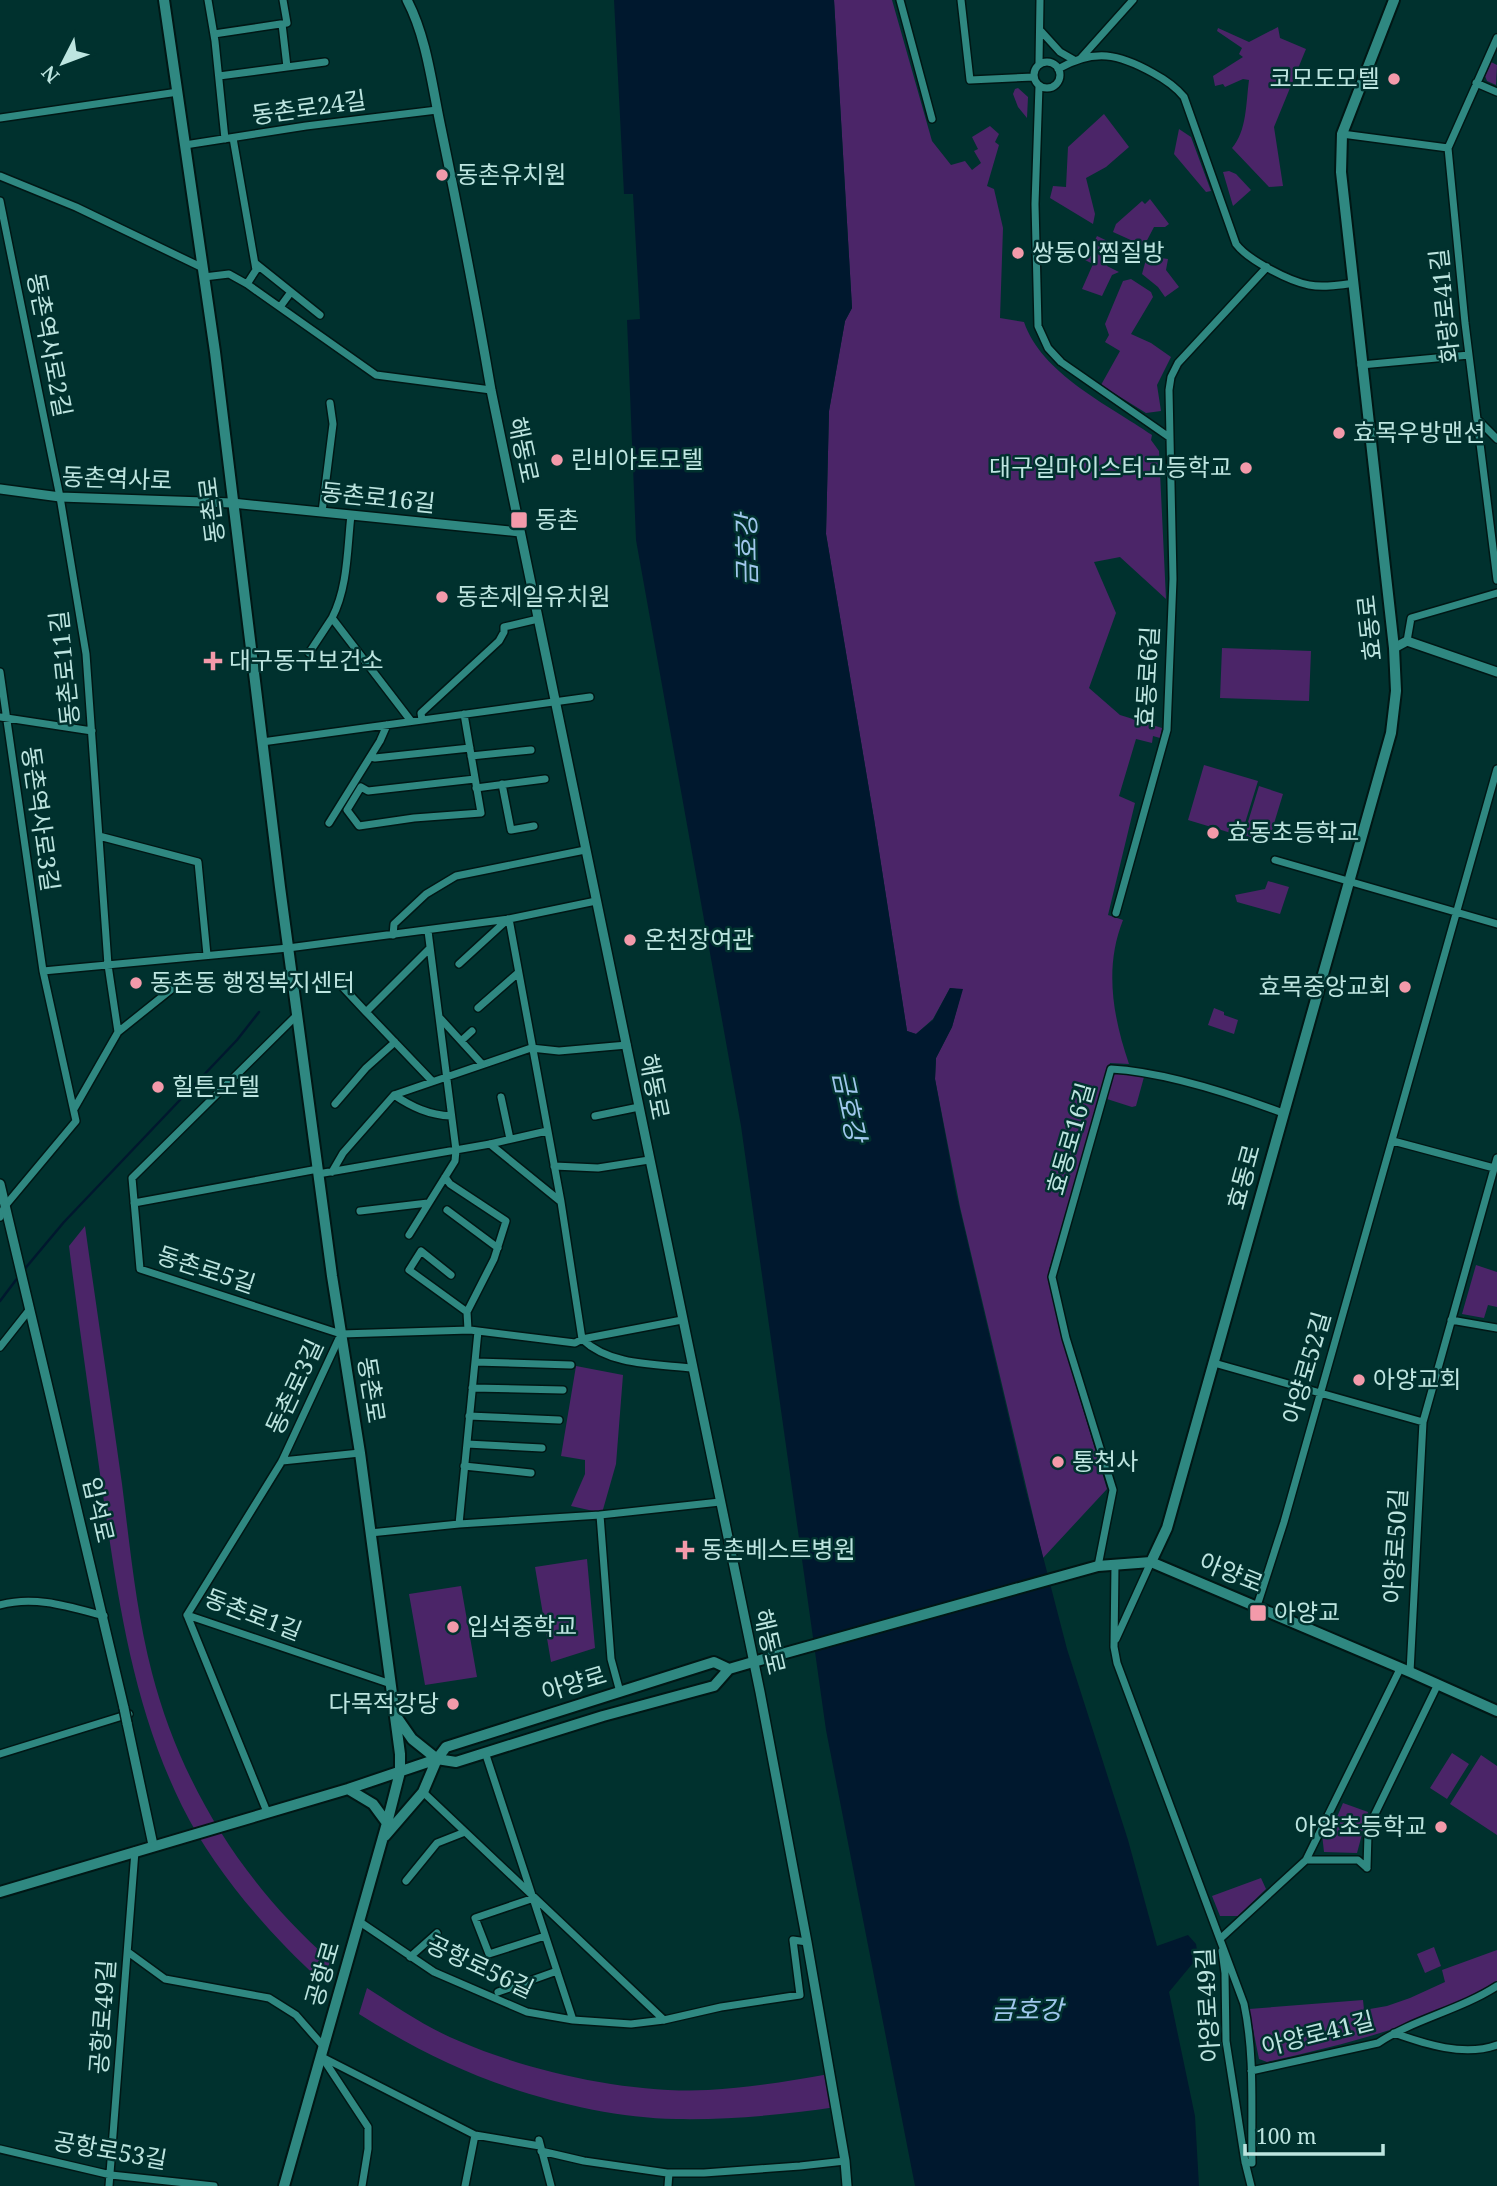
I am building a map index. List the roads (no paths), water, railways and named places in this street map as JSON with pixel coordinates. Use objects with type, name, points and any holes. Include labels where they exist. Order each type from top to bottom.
[{"type":"main road","name":"동촌로","points":[[164,0],[203,273],[318,1172],[395,1714],[400,1772]]},
{"type":"main road","name":"효동로","points":[[1151,1562],[1167,1528],[1391,733],[1396,691],[1394,648],[1341,172],[1342,134],[1394,0]]},
{"type":"main road","name":"아양로","points":[[0,1892],[348,1789],[437,1759],[456,1762],[603,1716],[714,1686],[729,1669],[1098,1566],[1151,1562],[1497,1711]]},
{"type":"main road","name":"아양로","points":[[437,1759],[446,1747],[714,1662],[729,1669]]},
{"type":"main road","points":[[383,1839],[423,1792],[437,1759],[412,1739],[395,1714]]},
{"type":"main road","name":"공항로","points":[[284,2186],[400,1772]]},
{"type":"main road","points":[[348,1789],[373,1804],[387,1823]]},
{"type":"street","points":[[208,0],[229,138],[256,270],[247,284]]},
{"type":"street","points":[[214,34],[287,23],[283,0]]},
{"type":"street","name":"해동로","points":[[407,0],[424,46],[464,236],[491,390],[753,1662],[807,1942],[847,2186]]},
{"type":"street","points":[[900,0],[932,119]]},
{"type":"street","points":[[961,0],[970,80],[1034,77]]},
{"type":"street","points":[[1040,0],[1039,63],[1034,70],[1039,86],[1035,204],[1038,326],[1048,348],[1061,362],[1169,437]]},
{"type":"street","points":[[1058,69],[1077,59],[1133,0]]},
{"type":"street","points":[[282,24],[287,67]]},
{"type":"street","points":[[1040,30],[1060,52],[1077,59],[1120,57],[1172,84],[1181,93],[1236,244],[1252,261],[1307,285],[1354,283]]},
{"type":"street","name":"화랑로41길","points":[[1497,38],[1448,148],[1469,355],[1497,580]]},
{"type":"street","points":[[1039,63],[1048,61],[1058,69],[1060,77],[1056,85],[1048,88],[1039,86]]},
{"type":"street","points":[[219,76],[325,62]]},
{"type":"street","points":[[1476,83],[1497,92]]},
{"type":"street","points":[[0,118],[177,92]]},
{"type":"street","name":"동촌로24길","points":[[185,145],[306,126],[437,110]]},
{"type":"street","points":[[1342,134],[1448,148]]},
{"type":"street","points":[[0,176],[76,206],[203,273],[229,274],[376,375],[491,390]]},
{"type":"street","name":"동촌역사로2길","points":[[0,201],[60,497]]},
{"type":"street","points":[[254,262],[320,314]]},
{"type":"street","name":"효동로6길","points":[[1116,913],[1167,730],[1173,579],[1169,437],[1171,377],[1178,363],[1267,267]]},
{"type":"street","points":[[280,307],[291,292]]},
{"type":"street","points":[[1361,365],[1469,355]]},
{"type":"street","points":[[322,512],[333,424],[330,402]]},
{"type":"street","points":[[1478,420],[1497,439]]},
{"type":"street","name":"동촌역사로","points":[[0,489],[60,497],[232,503]]},
{"type":"street","name":"동촌로11길","points":[[60,497],[86,654],[108,965],[118,1032]]},
{"type":"street","name":"동촌로16길","points":[[232,503],[520,532]]},
{"type":"street","points":[[309,653],[340,604],[351,515]]},
{"type":"street","name":"효동로","points":[[1407,641],[1411,618],[1497,593]]},
{"type":"street","points":[[332,618],[411,721]]},
{"type":"street","points":[[422,720],[421,713],[499,641],[504,627],[538,619]]},
{"type":"street","points":[[1394,648],[1407,641],[1497,672]]},
{"type":"street","name":"동촌역사로3길","points":[[0,672],[3,717],[43,971],[76,1121],[5,1206]]},
{"type":"street","points":[[262,742],[590,697]]},
{"type":"street","points":[[464,714],[470,752],[476,783],[481,813],[414,818],[359,826],[347,810],[361,787],[368,791],[476,783],[502,784],[545,779]]},
{"type":"street","points":[[3,717],[92,731]]},
{"type":"street","points":[[329,823],[371,757],[387,724]]},
{"type":"street","points":[[371,757],[531,750]]},
{"type":"street","name":"아양로52길","points":[[1257,1606],[1284,1522],[1497,769]]},
{"type":"street","points":[[502,784],[511,830],[534,826]]},
{"type":"street","points":[[99,836],[198,862],[207,956]]},
{"type":"street","points":[[393,935],[394,924],[406,911],[426,894],[456,876],[585,850]]},
{"type":"street","points":[[1275,860],[1497,924]]},
{"type":"street","points":[[43,971],[288,948],[428,931],[509,919],[596,901]]},
{"type":"street","points":[[459,964],[509,919]]},
{"type":"street","points":[[509,919],[561,1202],[582,1339],[592,1348],[629,1362],[692,1368]]},
{"type":"street","points":[[409,1234],[455,1161],[456,1150],[428,931]]},
{"type":"street","points":[[366,1012],[430,947]]},
{"type":"street","points":[[478,1008],[518,973]]},
{"type":"street","points":[[74,1109],[118,1032],[183,980]]},
{"type":"street","points":[[338,982],[432,1081]]},
{"type":"street","points":[[297,1015],[132,1178],[134,1203],[318,1172],[332,1172],[547,1131]]},
{"type":"street","points":[[439,1017],[482,1064]]},
{"type":"street","points":[[461,1041],[472,1031]]},
{"type":"street","points":[[335,1104],[366,1068],[395,1042]]},
{"type":"street","points":[[332,1172],[342,1153],[394,1095],[531,1048],[559,1051],[627,1045]]},
{"type":"street","name":"효동로16길","points":[[1098,1566],[1113,1490],[1065,1336],[1052,1277],[1111,1069],[1133,1070],[1176,1080],[1283,1113]]},
{"type":"street","points":[[394,1095],[413,1107],[451,1116]]},
{"type":"street","points":[[501,1097],[510,1139]]},
{"type":"street","points":[[595,1116],[639,1107]]},
{"type":"street","points":[[1393,1140],[1494,1168]]},
{"type":"street","points":[[490,1144],[561,1202]]},
{"type":"street","name":"아양로50길","points":[[1405,1670],[1423,1422],[1497,1158]]},
{"type":"street","points":[[554,1166],[598,1168],[649,1160]]},
{"type":"street","points":[[445,1177],[450,1184],[506,1221],[498,1248],[467,1312],[468,1330]]},
{"type":"street","name":"입석로","points":[[0,1184],[127,1715],[153,1845]]},
{"type":"street","name":"동촌로5길","points":[[134,1203],[140,1269],[341,1334]]},
{"type":"street","points":[[360,1210],[428,1203]]},
{"type":"street","points":[[0,1217],[5,1206]]},
{"type":"street","points":[[447,1210],[498,1248]]},
{"type":"street","points":[[451,1275],[421,1251],[409,1270],[467,1312]]},
{"type":"street","points":[[0,1346],[30,1309]]},
{"type":"street","points":[[341,1334],[468,1330],[575,1343],[582,1339],[682,1320]]},
{"type":"street","points":[[1451,1320],[1497,1328]]},
{"type":"street","points":[[459,1524],[478,1331]]},
{"type":"street","name":"동촌로3길","points":[[282,1461],[341,1334]]},
{"type":"street","points":[[475,1362],[571,1365]]},
{"type":"street","points":[[1214,1363],[1423,1422]]},
{"type":"street","points":[[472,1388],[563,1390]]},
{"type":"street","points":[[469,1416],[559,1420]]},
{"type":"street","points":[[467,1444],[542,1448]]},
{"type":"street","name":"동촌로3길","points":[[282,1461],[360,1453]]},
{"type":"street","name":"동촌로1길","points":[[282,1461],[187,1615],[391,1684]]},
{"type":"street","points":[[464,1466],[531,1473]]},
{"type":"street","points":[[370,1533],[600,1515],[720,1502]]},
{"type":"street","points":[[600,1515],[611,1658],[620,1692]]},
{"type":"street","points":[[1114,1643],[1151,1562]]},
{"type":"street","points":[[1115,1564],[1114,1643],[1117,1662],[1244,2004],[1250,2033],[1252,2163],[1245,2162]]},
{"type":"street","points":[[0,1605],[10,1602],[53,1602],[104,1616]]},
{"type":"street","points":[[187,1615],[267,1812]]},
{"type":"street","name":"아양로49길","points":[[1251,2186],[1226,2041],[1226,1973],[1220,1938],[1306,1860],[1405,1670]]},
{"type":"street","points":[[1306,1860],[1358,1860],[1367,1868],[1368,1834],[1372,1820],[1396,1774],[1405,1747],[1438,1684]]},
{"type":"street","points":[[0,1754],[127,1715]]},
{"type":"street","points":[[485,1752],[573,2020]]},
{"type":"street","points":[[423,1792],[664,2020]]},
{"type":"street","points":[[406,1881],[426,1853],[437,1843],[449,1836],[465,1832]]},
{"type":"street","name":"공항로49길","points":[[109,2186],[135,1850]]},
{"type":"street","points":[[534,1898],[475,1918],[489,1954],[545,1936]]},
{"type":"street","name":"공항로56길","points":[[360,1922],[433,1972],[527,2012],[573,2020],[631,2024],[800,1995],[793,1940],[807,1942]]},
{"type":"street","points":[[410,1957],[437,1933]]},
{"type":"street","points":[[128,1952],[165,1979],[269,1998],[296,2015],[324,2047]]},
{"type":"street","points":[[498,1992],[557,1971]]},
{"type":"street","name":"아양로41길","points":[[1251,2071],[1378,2043],[1393,2033],[1480,1997],[1497,1986]]},
{"type":"street","name":"아양로41길","points":[[1393,2033],[1432,2046],[1485,2050],[1497,2045]]},
{"type":"street","points":[[362,2186],[368,2149],[368,2127],[322,2057],[475,2135],[540,2146],[584,2161],[670,2173],[704,2173],[845,2161]]},
{"type":"street","points":[[466,2186],[475,2135]]},
{"type":"street","points":[[540,2146],[551,2186]]},
{"type":"street","name":"공항로53길","points":[[0,2149],[111,2175],[214,2186]]},
{"type":"street","points":[[668,2186],[670,2173]]},
{"type":"water","name":"금호강","points":[[614,0],[834,0],[852,308],[845,321],[829,411],[826,534],[907,1031],[916,1034],[933,1020],[950,988],[963,989],[952,1027],[936,1058],[935,1079],[956,1193],[1025,1487],[1067,1649],[1128,1840],[1157,1946],[1188,1935],[1196,1944],[1198,1957],[1169,1992],[1195,2116],[1199,2186],[915,2186],[826,1730],[741,1126],[636,540],[627,320],[640,319],[633,194],[624,194]]},
{"type":"waterway","points":[[23,1271],[64,1222],[237,1040],[259,1012]]},
{"type":"waterway","points":[[0,1301],[19,1276]]},
{"type":"place","name":"코모도모텔","points":[[1394,79]]},
{"type":"place","name":"동촌유치원","points":[[442,175]]},
{"type":"place","name":"쌍둥이찜질방","points":[[1018,253]]},
{"type":"place","name":"효목우방맨션","points":[[1339,433]]},
{"type":"place","name":"린비아토모텔","points":[[557,460]]},
{"type":"place","name":"대구일마이스터고등학교","points":[[1246,468]]},
{"type":"place","name":"동촌","points":[[519,520]]},
{"type":"place","name":"동촌제일유치원","points":[[442,597]]},
{"type":"place","name":"대구동구보건소","points":[[213,661]]},
{"type":"place","name":"효동초등학교","points":[[1213,833]]},
{"type":"place","name":"온천장여관","points":[[630,940]]},
{"type":"place","name":"동촌동 행정복지센터","points":[[136,983]]},
{"type":"place","name":"효목중앙교회","points":[[1405,987]]},
{"type":"place","name":"힐튼모텔","points":[[158,1087]]},
{"type":"place","name":"아양교회","points":[[1359,1380]]},
{"type":"place","name":"통천사","points":[[1058,1462]]},
{"type":"place","name":"동촌베스트병원","points":[[685,1550]]},
{"type":"place","name":"아양교","points":[[1258,1613]]},
{"type":"place","name":"입석중학교","points":[[453,1627]]},
{"type":"place","name":"다목적강당","points":[[453,1704]]},
{"type":"place","name":"아양초등학교","points":[[1441,1827]]}]
